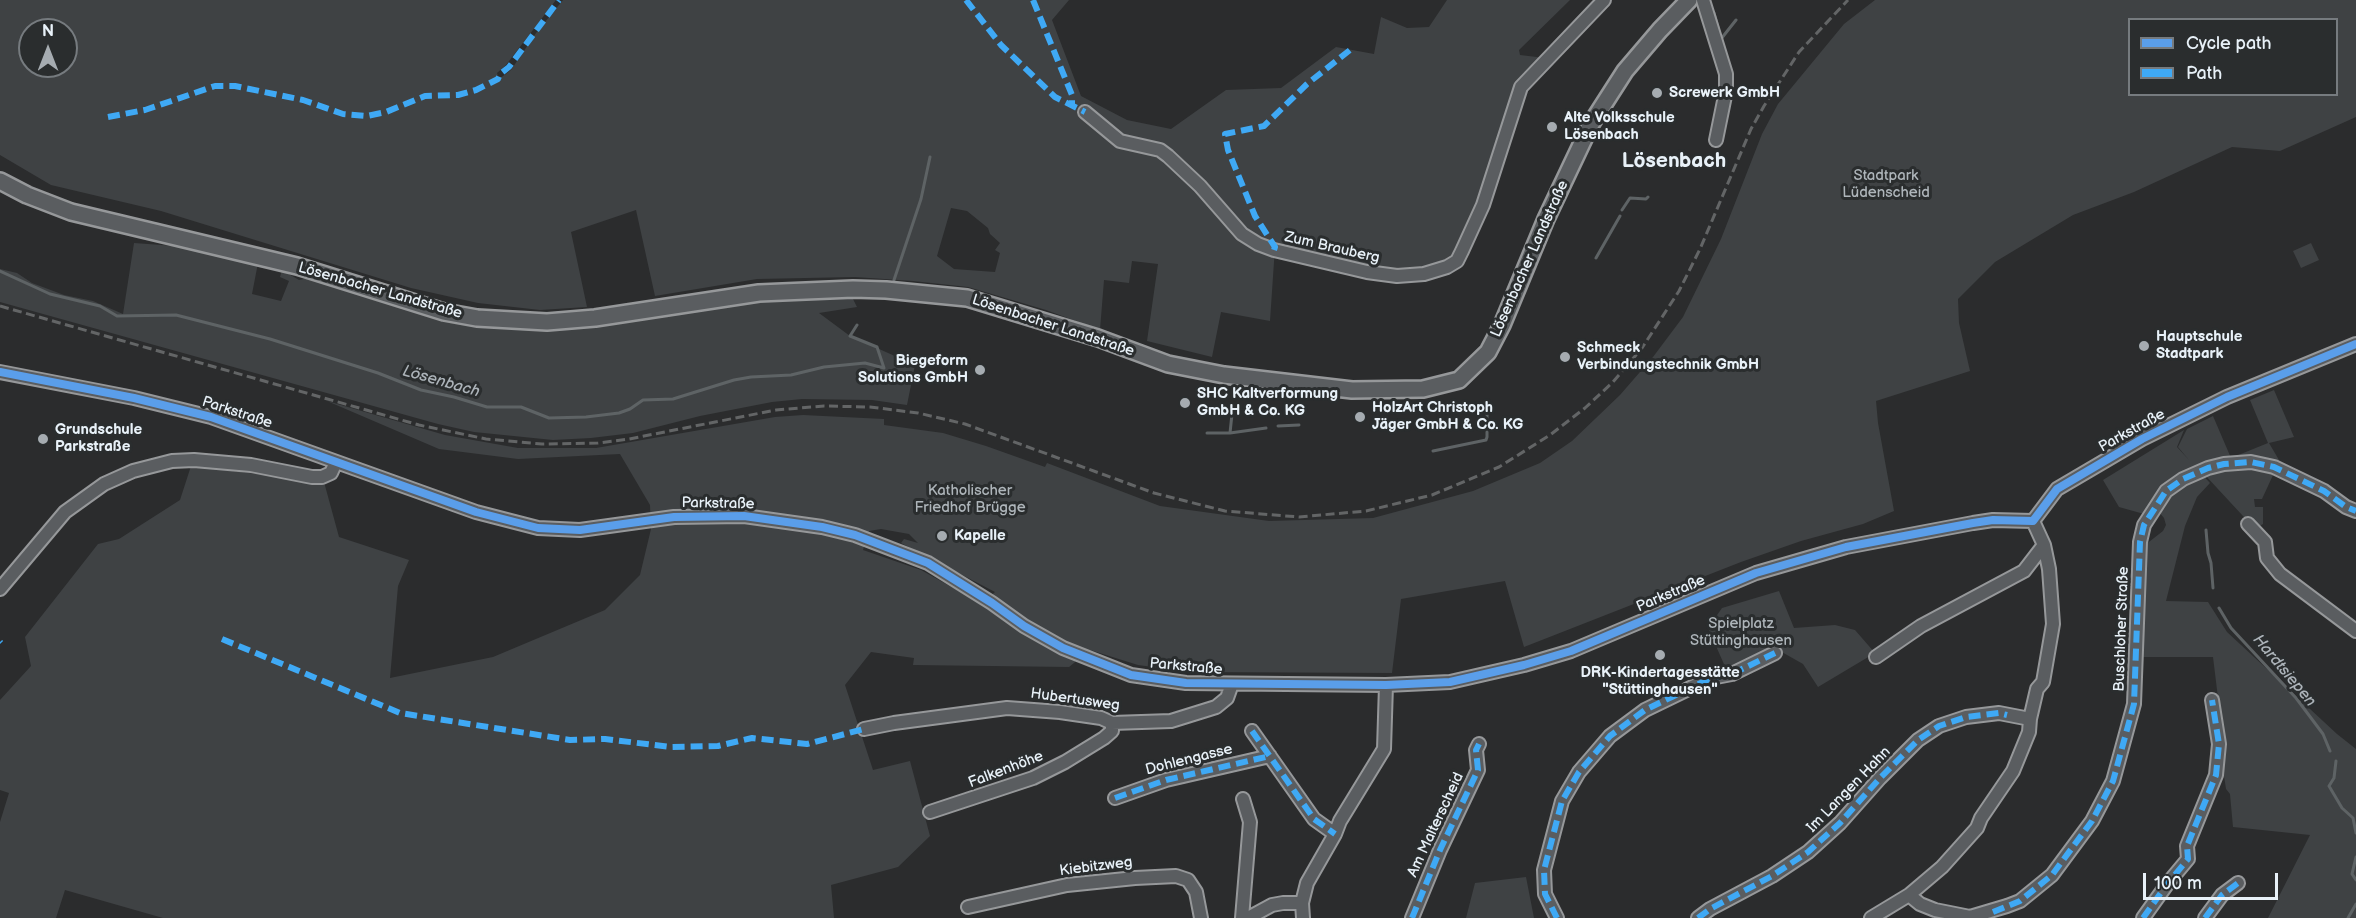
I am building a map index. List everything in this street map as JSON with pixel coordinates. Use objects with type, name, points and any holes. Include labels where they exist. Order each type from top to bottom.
[{"type":"main road","name":"Lösenbacher Landstraße","points":[[0,181],[27,195],[71,212],[297,266],[444,312],[477,318],[556,321],[595,318],[759,293],[886,290],[968,298],[1098,338],[1168,364],[1224,375],[1352,390],[1423,389],[1459,380],[1488,352],[1502,325],[1546,219],[1591,124],[1625,71],[1689,0]]},
{"type":"street","name":"Zum Brauberg","points":[[1085,112],[1120,141],[1160,150],[1168,156],[1200,186],[1242,234],[1258,244],[1274,250],[1367,272],[1397,276],[1424,274],[1447,267],[1457,261],[1483,205],[1521,87],[1604,0]]},
{"type":"street","points":[[1703,0],[1726,74],[1726,92],[1716,140]]},
{"type":"street","name":"Parkstraße","points":[[0,372],[124,396],[211,417],[476,512],[538,528],[580,530],[674,517],[713,516],[774,518],[855,535],[928,563],[1024,626],[1063,648],[1131,675],[1160,680],[1232,684],[1386,685],[1450,682],[1524,665],[1570,651],[1756,573],[1846,548],[1993,520],[2033,521],[2057,489],[2142,439],[2227,397],[2356,344]]},
{"type":"street","points":[[0,589],[66,512],[104,484],[133,471],[172,461],[194,460],[250,465],[322,477],[331,473],[336,462]]},
{"type":"street","name":"Buschloher Straße","points":[[1909,895],[1920,904],[1935,910],[1970,918],[1993,912],[2020,901],[2052,875],[2092,821],[2113,781],[2134,704],[2140,542],[2144,525],[2166,491],[2183,479],[2208,468],[2251,462],[2274,467],[2324,491],[2346,507],[2356,511]]},
{"type":"street","points":[[1871,918],[1909,895],[1942,867],[1977,828],[1981,818],[2013,771],[2029,732],[2037,689],[2043,682],[2053,624],[2049,569],[2044,545],[2033,521]]},
{"type":"street","points":[[2248,524],[2265,542],[2267,558],[2280,574],[2356,631]]},
{"type":"street","points":[[1876,657],[1921,626],[2024,571],[2044,545]]},
{"type":"street","points":[[1557,918],[1545,894],[1544,870],[1562,801],[1579,772],[1610,736],[1645,710],[1711,678],[1732,674],[1775,653]]},
{"type":"street","name":"Hubertusweg","points":[[864,729],[1007,708],[1060,711],[1101,718],[1112,723],[1171,721],[1216,707],[1227,698],[1232,684]]},
{"type":"street","points":[[1303,918],[1302,903],[1307,883],[1340,821],[1383,749],[1386,730],[1386,685]]},
{"type":"street","points":[[2143,918],[2188,859],[2187,846],[2216,775],[2219,744],[2212,700]]},
{"type":"street","name":"Im Langen Hahn","points":[[1698,918],[1772,876],[1808,852],[1840,823],[1918,740],[1939,726],[1966,717],[1999,714],[2030,719]]},
{"type":"street","name":"Falkenhöhe","points":[[930,812],[1033,778],[1104,738],[1112,731],[1112,723]]},
{"type":"street","points":[[1252,731],[1314,819],[1335,834]]},
{"type":"street","name":"Am Malterscheid","points":[[1412,918],[1440,850],[1478,770],[1476,750],[1479,744]]},
{"type":"street","name":"Dohlengasse","points":[[1115,798],[1166,780],[1270,756]]},
{"type":"street","points":[[1242,918],[1250,822],[1243,799]]},
{"type":"street","name":"Kiebitzweg","points":[[969,907],[1067,885],[1176,876],[1188,880],[1197,892],[1201,918]]},
{"type":"street","points":[[2205,918],[2222,895],[2238,884]]},
{"type":"street","points":[[1248,918],[1272,905],[1302,903]]},
{"type":"green space","points":[[0,0],[556,0],[506,65],[497,73],[499,79],[511,70],[536,33],[563,0],[1069,0],[1052,20],[1081,96],[1127,120],[1171,129],[1226,90],[1281,88],[1336,47],[1374,54],[1381,17],[1407,28],[1429,27],[1447,0],[1570,0],[1519,50],[1520,55],[1545,58],[1531,72],[1490,179],[1455,260],[1446,266],[1396,274],[1275,247],[1270,321],[1221,312],[1212,357],[1147,341],[1158,264],[1132,261],[1129,283],[1104,280],[1100,330],[1046,310],[968,287],[913,281],[855,277],[757,279],[655,296],[636,210],[571,232],[587,307],[540,310],[478,303],[411,288],[161,211],[51,185],[0,155]],"holes":[[[951,208],[967,211],[988,228],[990,234],[1000,243],[995,250],[1000,253],[995,272],[954,269],[937,256]]]},
{"type":"green space","points":[[1875,0],[2356,0],[2356,117],[2280,151],[2232,147],[2134,192],[2073,215],[1995,262],[1958,299],[1959,323],[1970,371],[1876,401],[1894,511],[1863,524],[1801,541],[1741,562],[1524,647],[1505,581],[1401,599],[1392,673],[1189,672],[1138,665],[1090,650],[1069,667],[913,665],[914,658],[871,652],[845,685],[873,770],[910,761],[930,836],[898,867],[831,885],[834,918],[163,918],[65,890],[56,918],[0,918],[0,822],[9,793],[0,790],[0,700],[31,666],[25,637],[98,544],[119,539],[180,500],[191,466],[324,482],[339,537],[409,560],[398,586],[390,678],[493,657],[605,610],[640,575],[651,529],[650,505],[620,454],[518,459],[439,449],[327,401],[445,435],[518,448],[596,448],[775,417],[803,415],[884,419],[884,425],[943,433],[1045,467],[1047,463],[1160,506],[1269,521],[1373,518],[1473,491],[1540,463],[1572,441],[1620,395],[1683,317],[1721,239],[1762,134],[1778,104],[1844,24]],"holes":[[[881,529],[909,534],[918,543],[904,539],[901,543],[995,592],[982,604],[921,570],[863,550],[869,531]]]},
{"type":"green space","points":[[134,243],[203,248],[258,263],[252,294],[281,301],[289,281],[280,277],[282,270],[299,280],[309,278],[444,319],[501,328],[560,327],[781,299],[851,295],[857,307],[819,313],[850,336],[915,365],[907,405],[872,400],[802,399],[772,402],[700,416],[633,433],[553,440],[474,432],[438,424],[0,302],[0,269],[17,273],[32,283],[64,295],[93,301],[123,314]]},
{"type":"green space","points":[[2311,243],[2319,260],[2301,268],[2293,251]]},
{"type":"green space","points":[[2274,390],[2294,437],[2269,443],[2279,460],[2277,464],[2198,470],[2210,483],[2197,497],[2185,526],[2166,601],[2208,602],[2227,632],[2356,749],[2356,918],[2268,918],[2310,835],[2233,827],[2230,794],[2226,789],[2224,776],[2224,747],[2213,657],[2142,657],[2145,545],[2163,531],[2166,525],[2164,518],[2159,512],[2144,514],[2119,507],[2103,480],[2184,430],[2177,447],[2189,460],[2178,447],[2187,429],[2213,416],[2231,458],[2268,443],[2250,400]]},
{"type":"green space","points":[[2251,466],[2274,473],[2262,499],[2254,499],[2255,507],[2263,507],[2263,524],[2255,529],[2205,475],[2216,470]]},
{"type":"green space","name":"Spielplatz Stüttinghausen","points":[[1779,591],[1794,628],[1835,625],[1855,630],[1875,653],[1818,687],[1803,664],[1780,651],[1727,671],[1708,628],[1722,608]]},
{"type":"green space","points":[[1526,877],[1534,918],[1466,918],[1475,883]]},
{"type":"waterway","points":[[1714,13],[1721,39]]},
{"type":"waterway","name":"Lösenbach","points":[[1721,39],[1736,20]]},
{"type":"waterway","points":[[894,280],[921,199],[930,157]]},
{"type":"waterway","name":"Lösenbach","points":[[1622,210],[1630,198],[1646,199],[1648,197]]},
{"type":"waterway","name":"Lösenbach","points":[[1596,258],[1620,216]]},
{"type":"waterway","name":"Lösenbach","points":[[0,271],[50,294],[100,306],[117,316],[176,315],[270,339],[378,373],[421,390],[487,407],[521,407],[549,418],[619,413],[643,400],[673,399],[751,377],[791,375],[824,367],[865,363],[884,368],[877,347],[850,336],[857,325]]},
{"type":"waterway","name":"Lösenbach","points":[[1433,451],[1486,440],[1487,403]]},
{"type":"waterway","points":[[1230,433],[1232,414]]},
{"type":"waterway","name":"Lösenbach","points":[[1278,426],[1299,425]]},
{"type":"waterway","name":"Lösenbach","points":[[1207,433],[1230,433],[1266,428]]},
{"type":"waterway","name":"Hardtsiepen","points":[[2206,530],[2213,588]]},
{"type":"waterway","name":"Hardtsiepen","points":[[2219,608],[2231,628],[2296,698],[2323,734],[2330,751]]},
{"type":"waterway","name":"Hardtsiepen","points":[[2336,761],[2334,778],[2329,786],[2342,808],[2353,818],[2356,833]]},
{"type":"waterway","name":"Hardtsiepen","points":[[2356,857],[2352,874],[2356,880]]},
{"type":"waterway","name":"Hardtsiepen","points":[[2348,918],[2356,904]]},
{"type":"railway","points":[[0,306],[419,425],[486,439],[542,444],[598,443],[776,410],[824,406],[870,407],[918,413],[965,424],[1154,493],[1225,511],[1299,517],[1366,511],[1432,495],[1499,467],[1550,435],[1585,408],[1613,382],[1642,348],[1679,291],[1700,249],[1751,129],[1764,106],[1799,52],[1848,0]]},
{"type":"marked path","points":[[108,117],[145,110],[215,86],[235,86],[303,100],[343,114],[367,116],[386,112],[425,96],[458,95],[476,90],[498,79],[559,0]]},
{"type":"marked path","points":[[966,0],[1001,45],[1055,97],[1085,112]]},
{"type":"marked path","points":[[1033,0],[1072,95],[1072,106]]},
{"type":"marked path","points":[[1274,250],[1275,247],[1255,216],[1228,150],[1225,134],[1264,126],[1307,84],[1350,50]]},
{"type":"marked path","points":[[1993,912],[2020,901],[2052,875],[2092,821],[2113,781],[2134,704],[2140,542],[2144,525],[2166,491],[2183,479],[2208,468],[2251,462],[2274,467],[2324,491],[2346,507],[2356,511]]},
{"type":"marked path","points":[[222,639],[400,713],[570,740],[605,739],[671,747],[718,746],[752,738],[807,744],[864,729]]},
{"type":"marked path","points":[[1557,918],[1545,894],[1544,870],[1562,801],[1579,772],[1610,736],[1645,710],[1711,678],[1732,674],[1775,653]]},
{"type":"marked path","points":[[2143,918],[2188,859],[2187,846],[2216,775],[2219,744],[2212,700]]},
{"type":"marked path","points":[[1698,918],[1710,909],[1772,876],[1808,852],[1840,823],[1918,740],[1939,726],[1966,717],[1999,713],[2007,715]]},
{"type":"marked path","points":[[1252,731],[1314,819],[1335,834]]},
{"type":"marked path","points":[[1412,918],[1440,850],[1478,770],[1476,750],[1479,744]]},
{"type":"marked path","points":[[1115,798],[1166,780],[1270,756]]},
{"type":"marked path","points":[[2205,918],[2222,895],[2238,883]]},
{"type":"cycle path","points":[[0,372],[134,398],[211,417],[476,512],[538,528],[580,530],[674,517],[744,516],[822,527],[855,535],[928,563],[1024,626],[1063,648],[1131,675],[1186,683],[1386,685],[1450,682],[1524,665],[1571,651],[1756,573],[1846,547],[1993,520],[2033,521],[2057,489],[2142,439],[2227,397],[2356,344]]},
{"type":"place","name":"Screwerk GmbH","points":[[1657,93]]},
{"type":"place","name":"Alte Volksschule Lösenbach","points":[[1552,127]]},
{"type":"place","name":"Hauptschule Stadtpark","points":[[2144,346]]},
{"type":"place","name":"Schmeck Verbindungstechnik GmbH","points":[[1565,357]]},
{"type":"place","name":"Biegeform Solutions GmbH","points":[[980,370]]},
{"type":"place","name":"SHC Kaltverformung GmbH & Co. KG","points":[[1185,403]]},
{"type":"place","name":"HolzArt Christoph Jäger GmbH & Co. KG","points":[[1360,417]]},
{"type":"place","name":"Grundschule Parkstraße","points":[[43,439]]},
{"type":"place","name":"Kapelle","points":[[942,536]]},
{"type":"place","name":"DRK-Kindertagesstätte \"Stüttinghausen\"","points":[[1660,655]]},
{"type":"district","name":"Lösenbach","points":[[1674,162]]},
{"type":"park label","name":"Stadtpark Lüdenscheid","points":[[1886,184]]},
{"type":"park label","name":"Katholischer Friedhof Brügge","points":[[970,500]]}]
